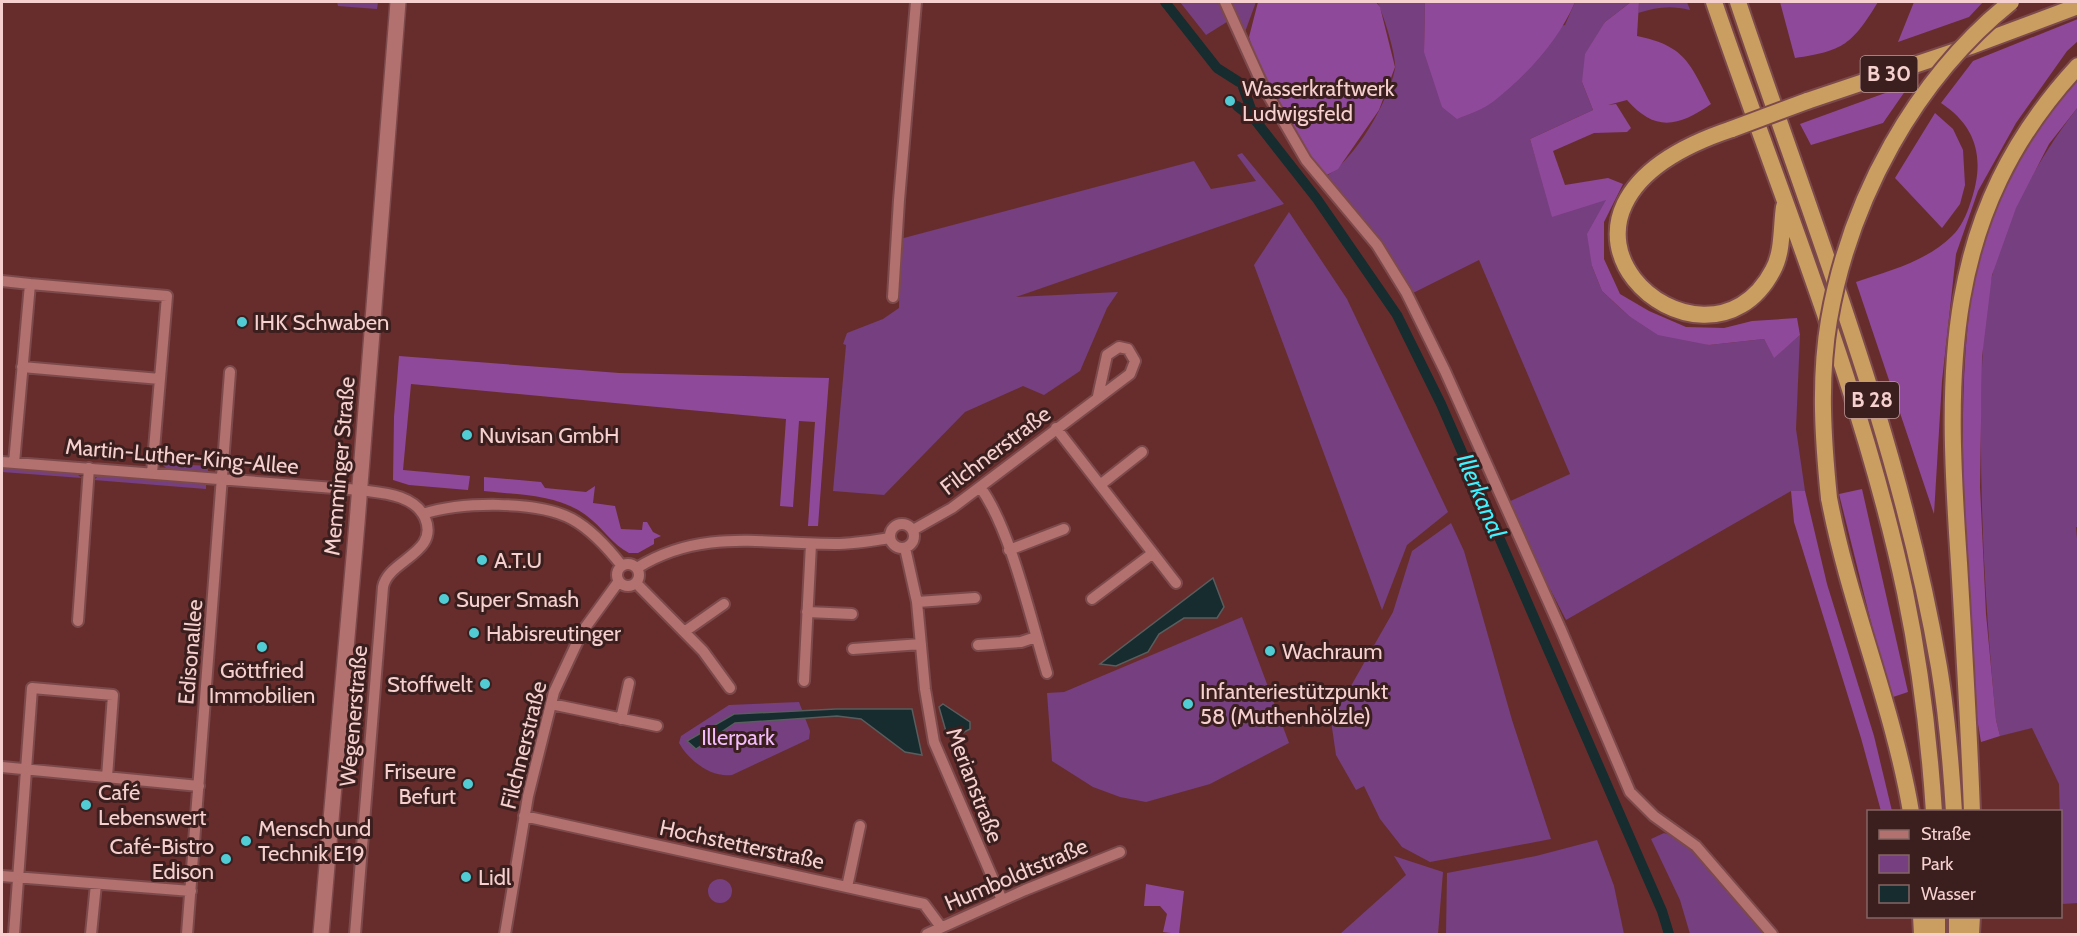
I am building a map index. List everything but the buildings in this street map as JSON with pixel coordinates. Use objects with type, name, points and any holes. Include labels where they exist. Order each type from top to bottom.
[{"type":"highway","name":"B 28","points":[[1713,2],[1784,200],[1859,421],[1890,529],[1920,672],[1934,810]]},
{"type":"highway","name":"B 28","points":[[1738,2],[1863,372],[1909,525],[1939,668],[1954,810]]},
{"type":"highway","points":[[1911,810],[1902,771],[1848,582],[1829,498],[1823,423],[1828,331],[1838,282],[1860,212],[1888,152],[1926,94],[1974,35],[2011,2]]},
{"type":"highway","name":"B 30","points":[[1784,200],[1779,254],[1774,268],[1756,294],[1743,302],[1713,314],[1687,313],[1657,301],[1643,291],[1624,265],[1618,234],[1619,220],[1628,195],[1645,174],[1686,147],[1807,101],[1960,50],[2079,6]]},
{"type":"highway","points":[[1972,810],[1951,431],[1952,375],[1958,311],[1974,243],[2000,176],[2050,97],[2079,66]]},
{"type":"highway","points":[[1921,918],[1922,934]]},
{"type":"highway","points":[[1937,918],[1937,934]]},
{"type":"highway","points":[[1957,918],[1957,934]]},
{"type":"highway","points":[[1971,934],[1972,918]]},
{"type":"main road","name":"Memminger Straße","points":[[321,934],[360,490],[398,2]]},
{"type":"street","points":[[893,297],[916,2]]},
{"type":"street","points":[[1224,2],[1263,86],[1306,160],[1354,215],[1406,292],[1445,371],[1561,630],[1612,756],[1630,792],[1654,816],[1696,846],[1772,934]]},
{"type":"street","points":[[2,281],[167,296],[152,473]]},
{"type":"street","points":[[14,463],[30,284]]},
{"type":"street","name":"Filchnerstraße","points":[[637,568],[669,551],[704,542],[844,544],[890,538],[891,530],[897,525],[905,524],[913,530],[945,512],[980,487],[1133,370],[1134,356],[1128,349],[1114,348],[1107,355],[1098,396]]},
{"type":"street","points":[[22,367],[160,379]]},
{"type":"street","name":"Edisonallee","points":[[187,934],[230,372]]},
{"type":"street","points":[[1056,428],[1176,583]]},
{"type":"street","points":[[1100,485],[1142,452]]},
{"type":"street","name":"Martin-Luther-King-Allee","points":[[2,462],[360,490]]},
{"type":"street","points":[[78,621],[89,468]]},
{"type":"street","points":[[980,487],[989,499],[1009,550],[1047,673]]},
{"type":"street","points":[[360,490],[398,496],[417,506],[424,517],[446,508],[497,505],[567,516],[591,533],[622,566],[631,564],[637,568],[639,577],[636,583]]},
{"type":"street","name":"Wegenerstraße","points":[[355,934],[383,587],[387,577],[412,557],[423,543],[428,531],[424,517]]},
{"type":"street","points":[[1009,550],[1064,529]]},
{"type":"street","points":[[890,538],[897,547],[905,548],[914,540],[913,530]]},
{"type":"street","points":[[804,681],[811,544]]},
{"type":"street","name":"Merianstraße","points":[[905,548],[917,602],[934,742],[1002,900]]},
{"type":"street","points":[[1092,599],[1153,553]]},
{"type":"street","name":"Filchnerstraße","points":[[505,934],[524,816],[551,704],[566,662],[582,632],[619,581],[617,575],[622,566]]},
{"type":"street","points":[[619,581],[625,585],[636,583]]},
{"type":"street","points":[[636,583],[703,651],[730,688]]},
{"type":"street","points":[[917,602],[975,598]]},
{"type":"street","points":[[684,632],[724,604]]},
{"type":"street","points":[[807,612],[852,614]]},
{"type":"street","points":[[978,645],[1021,642],[1036,637]]},
{"type":"street","points":[[853,649],[921,644]]},
{"type":"street","points":[[621,719],[629,683]]},
{"type":"street","points":[[14,934],[32,688],[113,694],[107,777]]},
{"type":"street","points":[[551,704],[657,726]]},
{"type":"street","points":[[2,767],[199,786]]},
{"type":"street","name":"Hochstetterstraße","points":[[524,816],[924,904],[941,927]]},
{"type":"street","points":[[847,887],[861,826]]},
{"type":"street","name":"Humboldtstraße","points":[[927,934],[1002,900],[1120,852]]},
{"type":"street","points":[[2,876],[191,891]]},
{"type":"street","points":[[91,934],[96,884]]},
{"type":"green space","points":[[337,2],[378,2],[377,9],[338,6]]},
{"type":"green space","points":[[1180,2],[1220,2],[1230,20],[1206,35]]},
{"type":"green space","points":[[1228,2],[1256,2],[1245,32]]},
{"type":"green space","points":[[1377,2],[1425,2],[1424,52],[1565,25],[1575,2],[1631,2],[1605,22],[1582,82],[1593,110],[1530,139],[1553,216],[1607,199],[1592,266],[1602,291],[1629,316],[1709,345],[1764,339],[1774,357],[1800,335],[1796,429],[1805,491],[1791,491],[1566,620],[1506,503],[1570,474],[1479,260],[1413,293],[1381,246],[1325,177],[1348,158],[1369,129],[1385,97],[1395,69],[1394,55],[1386,25]]},
{"type":"green space","points":[[1639,2],[1687,2],[1690,10],[1664,7],[1638,13]]},
{"type":"green space","points":[[2078,107],[2078,527],[2076,527],[2078,550],[2078,903],[2062,904],[2062,810],[2060,810],[2059,784],[2032,728],[2000,736],[1996,720],[1984,566],[1981,411],[1984,326],[1998,254],[2005,232],[2026,187],[2064,125]]},
{"type":"green space","points":[[1242,153],[1284,204],[1016,297],[1118,292],[1107,308],[1080,371],[1044,395],[1023,386],[965,412],[884,495],[833,491],[846,345],[843,344],[847,333],[883,319],[899,308],[900,239],[1194,161],[1211,189],[1256,181],[1237,155]]},
{"type":"green space","points":[[1289,212],[1347,299],[1448,512],[1407,545],[1382,610],[1254,265]]},
{"type":"green space","points":[[161,463],[208,466],[208,472],[167,469]]},
{"type":"green space","points":[[2,466],[74,472],[82,478],[2,472]]},
{"type":"green space","points":[[99,475],[206,482],[206,489],[94,480]]},
{"type":"green space","points":[[1451,523],[1464,551],[1512,720],[1551,839],[1430,862],[1402,847],[1380,819],[1364,786],[1356,790],[1336,755],[1331,721],[1393,612],[1412,551]]},
{"type":"green space","points":[[1242,617],[1289,743],[1210,784],[1146,802],[1120,797],[1093,787],[1052,761],[1047,693],[1064,692]]},
{"type":"green space","name":"Illerpark","points":[[799,702],[810,731],[809,739],[732,775],[717,774],[702,767],[683,750],[679,743],[681,736],[729,705]]},
{"type":"green space","points":[[1664,833],[1681,838],[1767,934],[1690,934],[1680,900],[1651,839]]},
{"type":"green space","points":[[1597,840],[1614,886],[1624,934],[1446,934],[1447,873],[1536,856]]},
{"type":"green space","points":[[1394,856],[1443,872],[1438,934],[1340,934],[1406,875]]},
{"type":"green space","points":[[720,879],[725,880],[731,886],[731,896],[725,902],[720,903],[715,902],[709,896],[708,891],[709,886],[715,880]]},
{"type":"shaded area","points":[[1258,2],[1376,2],[1380,7],[1395,67],[1379,110],[1338,169],[1325,176],[1271,109],[1249,37]]},
{"type":"shaded area","points":[[1425,2],[1575,2],[1551,43],[1518,80],[1490,104],[1457,119],[1442,107],[1424,52]]},
{"type":"shaded area","points":[[1631,2],[1639,2],[1637,36],[1666,45],[1676,51],[1691,68],[1711,104],[1688,118],[1667,123],[1647,117],[1627,100],[1608,105],[1616,104],[1631,128],[1627,132],[1594,133],[1553,151],[1565,185],[1608,178],[1623,184],[1604,222],[1604,259],[1620,294],[1649,311],[1686,327],[1724,328],[1752,321],[1797,318],[1800,335],[1774,358],[1764,339],[1709,345],[1658,335],[1629,316],[1602,291],[1592,266],[1587,234],[1606,200],[1552,217],[1530,139],[1593,110],[1582,82],[1585,54],[1605,22]]},
{"type":"shaded area","points":[[1780,2],[1878,2],[1861,27],[1845,43],[1825,52],[1795,58]]},
{"type":"shaded area","points":[[1914,2],[1983,2],[1969,17],[1898,42]]},
{"type":"shaded area","points":[[2078,19],[2078,41],[2067,51],[2016,123],[1978,191],[1956,254],[1942,381],[1934,514],[1856,282],[1919,259],[1942,245],[1963,221],[1975,189],[1977,160],[1975,147],[1964,123],[1941,103],[1973,61]]},
{"type":"shaded area","points":[[2078,77],[2078,107],[2049,144],[2016,208],[1992,275],[1982,357],[1980,487],[1986,614],[1996,720],[2000,736],[1981,742],[1971,652],[1963,454],[1966,347],[1974,276],[1989,223],[2013,169],[2044,118]]},
{"type":"shaded area","points":[[1910,84],[1883,123],[1811,145],[1800,124]]},
{"type":"shaded area","points":[[1935,113],[1953,129],[1963,150],[1965,185],[1960,204],[1942,228],[1895,178]]},
{"type":"shaded area","points":[[399,356],[619,373],[829,378],[818,526],[808,526],[815,422],[799,421],[793,507],[780,506],[786,419],[411,384],[403,470],[470,476],[468,490],[409,485],[393,480],[394,417]]},
{"type":"shaded area","points":[[484,477],[541,482],[545,488],[586,492],[595,486],[593,503],[615,506],[621,529],[642,530],[643,522],[647,522],[653,532],[661,536],[654,539],[654,544],[638,553],[629,553],[576,509],[551,499],[484,491]]},
{"type":"shaded area","points":[[1862,489],[1908,692],[1890,698],[1839,494]]},
{"type":"shaded area","points":[[1791,491],[1805,491],[1827,584],[1874,736],[1892,810],[1881,810],[1861,738],[1794,522]]},
{"type":"shaded area","points":[[1146,884],[1184,891],[1179,934],[1163,932],[1167,914],[1160,906],[1144,906]]},
{"type":"water","points":[[1213,578],[1224,607],[1217,618],[1184,618],[1159,634],[1148,652],[1116,666],[1100,664]]},
{"type":"water","points":[[943,704],[970,722],[970,729],[953,738],[947,735],[939,707]]},
{"type":"water","points":[[836,709],[912,709],[922,755],[905,752],[861,719],[837,716],[735,723],[696,749],[687,741],[734,714]]},
{"type":"waterway","name":"Illerkanal","points":[[1165,2],[1217,68],[1239,82]]},
{"type":"waterway","name":"Illerkanal","points":[[1243,87],[1255,120],[1317,199],[1397,315],[1441,404],[1662,911],[1669,934]]},
{"type":"waterway","points":[[1237,106],[1255,120]]},
{"type":"place","name":"Wasserkraftwerk Ludwigsfeld","points":[[1230,101]]},
{"type":"place","name":"IHK Schwaben","points":[[242,322]]},
{"type":"place","name":"Nuvisan GmbH","points":[[467,435]]},
{"type":"place","name":"A.T.U","points":[[482,560]]},
{"type":"place","name":"Super Smash","points":[[444,599]]},
{"type":"place","name":"Habisreutinger","points":[[474,633]]},
{"type":"place","name":"Göttfried Immobilien","points":[[262,647]]},
{"type":"place","name":"Wachraum","points":[[1270,651]]},
{"type":"place","name":"Stoffwelt","points":[[485,684]]},
{"type":"place","name":"Infanteriestützpunkt 58 (Muthenhölzle)","points":[[1188,704]]},
{"type":"place","name":"Friseure Befurt","points":[[468,784]]},
{"type":"place","name":"Café Lebenswert","points":[[86,805]]},
{"type":"place","name":"Mensch und Technik E19","points":[[246,841]]},
{"type":"place","name":"Café-Bistro Edison","points":[[226,859]]},
{"type":"place","name":"Lidl","points":[[466,877]]}]
